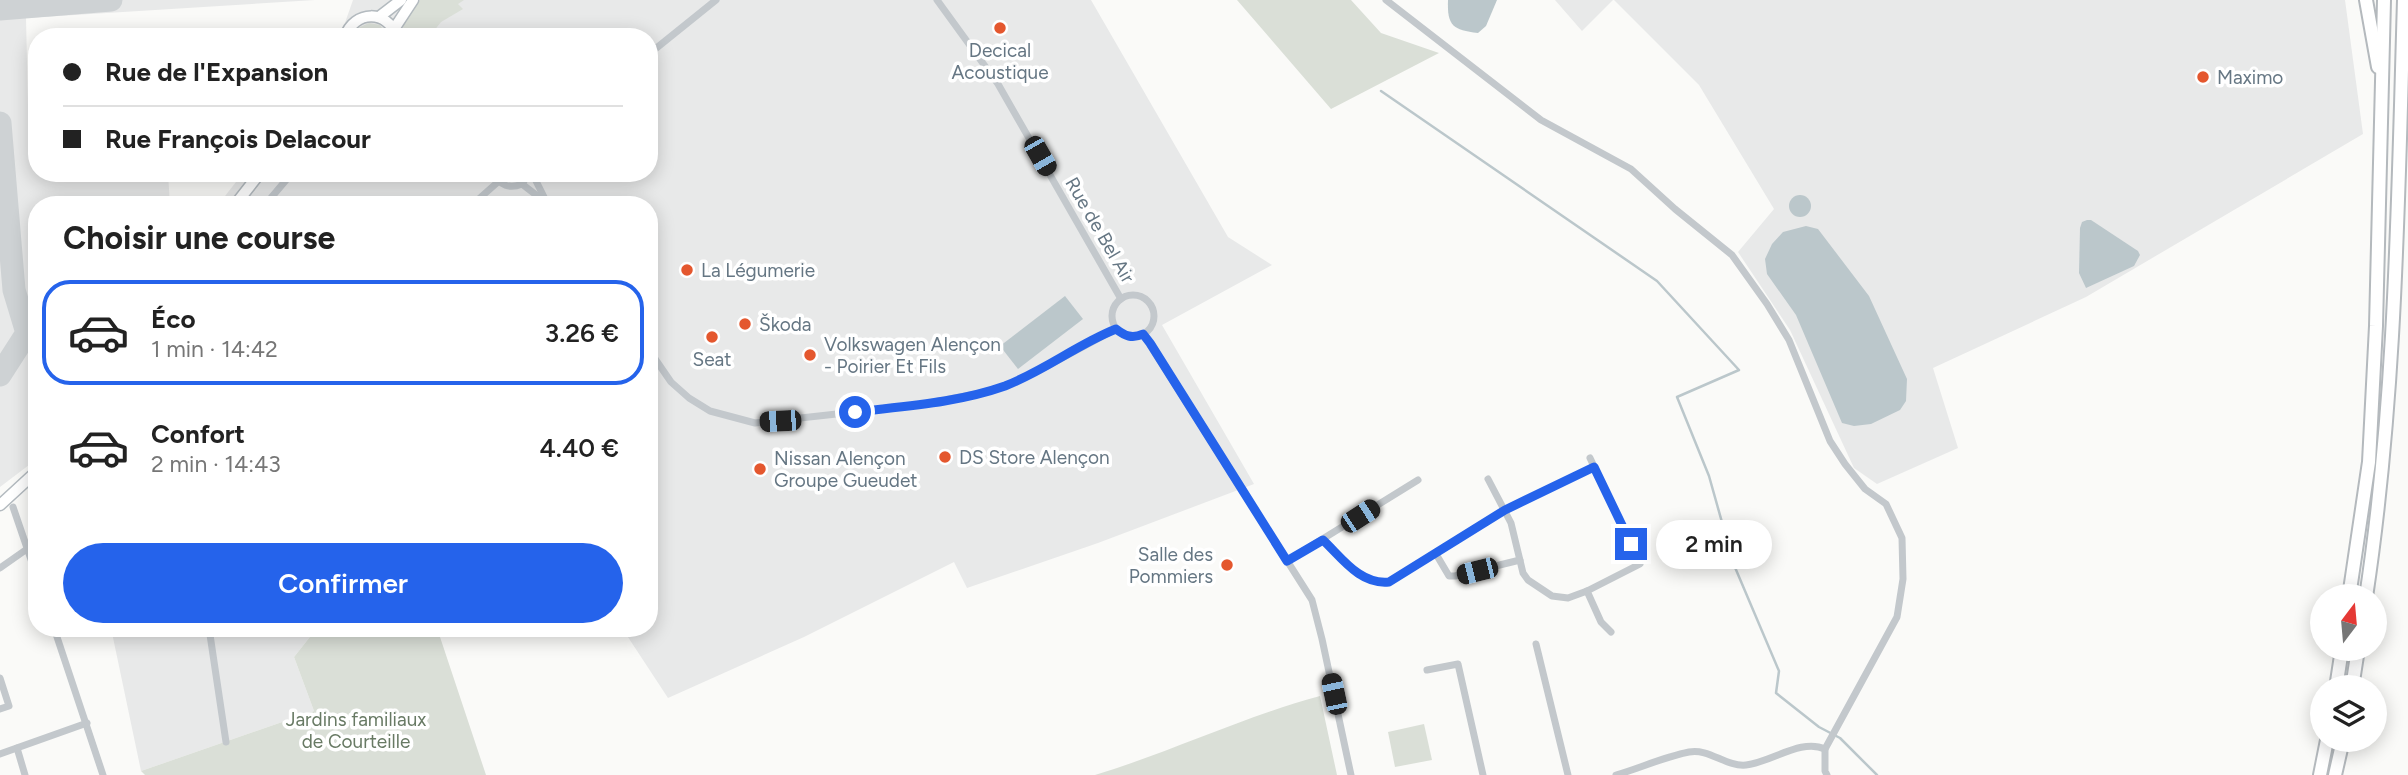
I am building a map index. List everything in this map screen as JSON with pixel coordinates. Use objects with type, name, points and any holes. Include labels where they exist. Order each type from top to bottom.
[{"type":"highway","points":[[2366,0],[2382,98]]},
{"type":"highway","points":[[2351,584],[2369,462],[2376,326],[2384,0]]},
{"type":"highway","points":[[2368,584],[2377,523],[2394,328],[2404,0]]},
{"type":"highway","points":[[2320,775],[2325,752]]},
{"type":"highway","points":[[2335,775],[2340,752]]},
{"type":"main road","points":[[379,17],[401,0]]},
{"type":"main road","points":[[398,28],[413,0]]},
{"type":"main road","points":[[350,28],[359,18],[367,16],[379,17],[390,28]]},
{"type":"main road","points":[[242,196],[253,182]]},
{"type":"main road","points":[[0,505],[28,479]]},
{"type":"street","points":[[658,47],[716,0]]},
{"type":"street","name":"Rue de Bel Air","points":[[937,0],[998,83],[1121,299]]},
{"type":"street","points":[[1386,0],[1541,120],[1631,169],[1732,255],[1767,304],[1788,340],[1830,441],[1844,464],[1865,489],[1886,504],[1902,538],[1903,579],[1897,617],[1825,750],[1827,775]]},
{"type":"street","points":[[273,196],[284,182]]},
{"type":"street","points":[[482,196],[498,182]]},
{"type":"street","points":[[501,182],[510,187],[522,184],[538,196]]},
{"type":"street","points":[[1140,297],[1150,304],[1154,317],[1152,325],[1143,334],[1132,337],[1116,329],[1113,311],[1121,299],[1140,297]]},
{"type":"street","points":[[658,363],[671,382],[710,411],[755,422],[918,405],[981,393],[1040,370],[1116,329]]},
{"type":"street","points":[[1143,334],[1312,600],[1351,775]]},
{"type":"street","points":[[1488,479],[1511,523],[1523,573],[1528,580],[1552,596],[1567,598],[1640,564],[1590,458]]},
{"type":"street","points":[[1323,540],[1360,576],[1380,583],[1399,578],[1505,510],[1594,467]]},
{"type":"street","points":[[1287,561],[1418,480]]},
{"type":"street","points":[[0,568],[27,549],[13,507]]},
{"type":"street","points":[[1436,554],[1449,576],[1520,559]]},
{"type":"street","points":[[1587,591],[1601,622],[1611,632]]},
{"type":"street","points":[[57,637],[103,775]]},
{"type":"street","points":[[210,637],[226,742]]},
{"type":"street","points":[[1536,644],[1568,775]]},
{"type":"street","points":[[1427,670],[1458,664],[1483,775]]},
{"type":"street","points":[[0,678],[9,706],[0,709]]},
{"type":"street","points":[[0,754],[87,723]]},
{"type":"street","points":[[1618,775],[1697,751],[1728,764],[1738,765],[1768,760],[1809,745],[1825,750]]},
{"type":"street","points":[[17,748],[26,775]]},
{"type":"shaded area","points":[[0,0],[315,0],[26,18],[28,182],[169,182],[169,196],[28,196],[28,466],[0,487]]},
{"type":"shaded area","points":[[353,0],[1091,0],[1228,237],[1272,265],[1162,325],[1254,484],[1098,543],[967,588],[954,562],[804,637],[668,698],[628,637],[658,637],[658,196],[225,196],[236,182],[658,182],[658,28],[343,28]]},
{"type":"shaded area","points":[[1448,0],[1497,0],[1486,26],[1478,33],[1453,25],[1449,16]]},
{"type":"shaded area","points":[[1555,0],[1613,0],[1582,31]]},
{"type":"shaded area","points":[[1614,0],[2345,0],[2363,134],[2086,297],[1933,368],[1958,448],[1877,484],[1854,468],[1790,330],[1738,252],[1774,209],[1699,85]]},
{"type":"shaded area","points":[[1800,195],[1808,198],[1811,206],[1808,214],[1800,217],[1792,214],[1789,206],[1792,198]]},
{"type":"shaded area","points":[[2087,220],[2138,251],[2140,255],[2134,266],[2086,288],[2079,273],[2080,228],[2082,222]]},
{"type":"shaded area","points":[[1806,226],[1818,229],[1869,296],[1907,379],[1906,401],[1900,410],[1871,424],[1854,426],[1842,423],[1796,315],[1767,274],[1765,259],[1772,244],[1783,232]]},
{"type":"shaded area","points":[[1065,296],[1083,319],[1018,369],[1000,346]]},
{"type":"shaded area","points":[[113,637],[310,637],[294,657],[314,711],[141,771]]},
{"type":"green space","points":[[420,0],[464,0],[458,4],[463,9],[441,22],[436,28],[403,28]]},
{"type":"green space","points":[[1237,0],[1351,0],[1381,33],[1439,53],[1331,109]]},
{"type":"green space","points":[[369,23],[382,28],[358,28]]},
{"type":"green space","name":"Jardins familiaux de Courteille","points":[[310,637],[440,637],[486,775],[145,775],[141,771],[314,711],[294,657]]},
{"type":"green space","points":[[1320,696],[1337,775],[1095,775],[1291,704]]},
{"type":"green space","points":[[1424,724],[1432,760],[1395,767],[1388,732]]},
{"type":"waterway","points":[[1381,91],[1657,281],[1739,370],[1677,397],[1709,476],[1734,565],[1779,671],[1776,693],[1819,727],[1840,738],[1877,775]]},
{"type":"taxiway","points":[[0,9],[111,0]]},
{"type":"taxiway","points":[[0,123],[14,290],[27,333],[0,375]]},
{"type":"place","name":"Decical Acoustique","points":[[1000,28]]},
{"type":"place","name":"Maximo","points":[[2203,77]]},
{"type":"place","name":"La Légumerie","points":[[687,270]]},
{"type":"place","name":"Škoda","points":[[745,324]]},
{"type":"place","name":"Seat","points":[[712,337]]},
{"type":"place","name":"Volkswagen Alençon - Poirier Et Fils","points":[[810,355]]},
{"type":"place","name":"DS Store Alençon","points":[[945,457]]},
{"type":"place","name":"Nissan Alençon Groupe Gueudet","points":[[760,469]]},
{"type":"place","name":"Salle des Pommiers","points":[[1227,565]]},
{"type":"route","points":[[855,412],[918,405],[981,393],[1040,370],[1116,329],[1132,337],[1143,334],[1150,343],[1287,561],[1323,540],[1360,576],[1380,583],[1389,582],[1505,510],[1594,467],[1631,544]]}]
